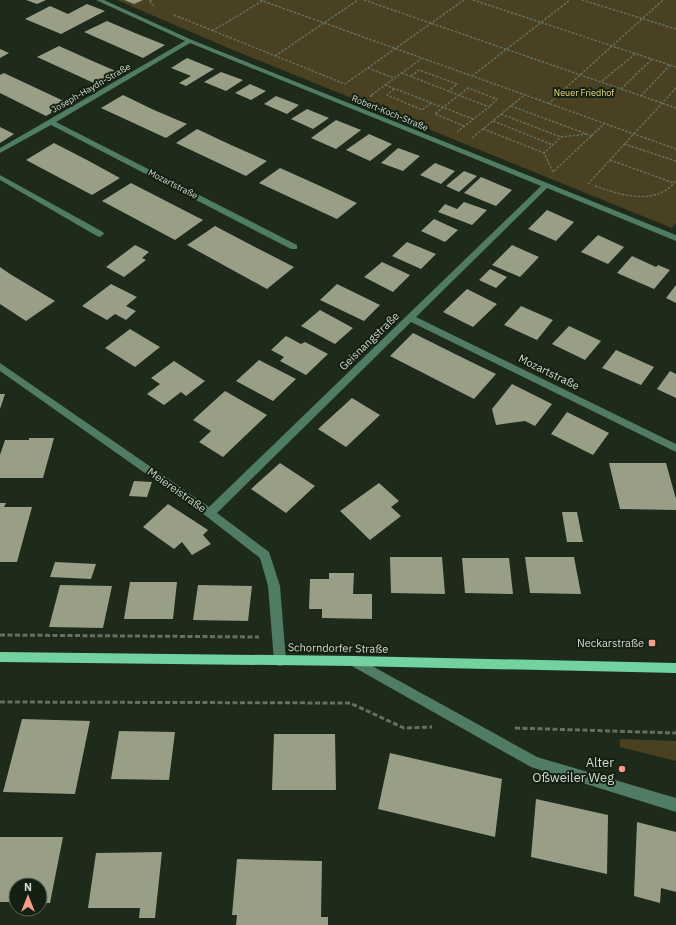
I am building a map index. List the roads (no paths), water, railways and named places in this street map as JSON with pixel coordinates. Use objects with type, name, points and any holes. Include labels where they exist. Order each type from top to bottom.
[{"type":"main road","name":"Schorndorfer Straße","points":[[0,657],[354,661],[676,668]]},
{"type":"street","name":"Robert-Koch-Straße","points":[[98,0],[190,41],[676,238]]},
{"type":"street","name":"Joseph-Haydn-Straße","points":[[0,151],[190,41]]},
{"type":"street","name":"Mozartstraße","points":[[51,122],[294,247]]},
{"type":"street","points":[[0,177],[100,234]]},
{"type":"street","name":"Geisnangstraße","points":[[210,513],[545,186]]},
{"type":"street","name":"Mozartstraße","points":[[410,318],[676,448]]},
{"type":"street","name":"Meiereistraße","points":[[0,366],[210,513],[265,555],[274,586],[280,660]]},
{"type":"street","points":[[354,661],[535,763],[676,805]]},
{"type":"place","name":"Neckarstraße","points":[[652,643]]},
{"type":"place","name":"Alter Oßweiler Weg","points":[[622,769]]},
{"type":"park label","name":"Neuer Friedhof","points":[[584,93]]}]
